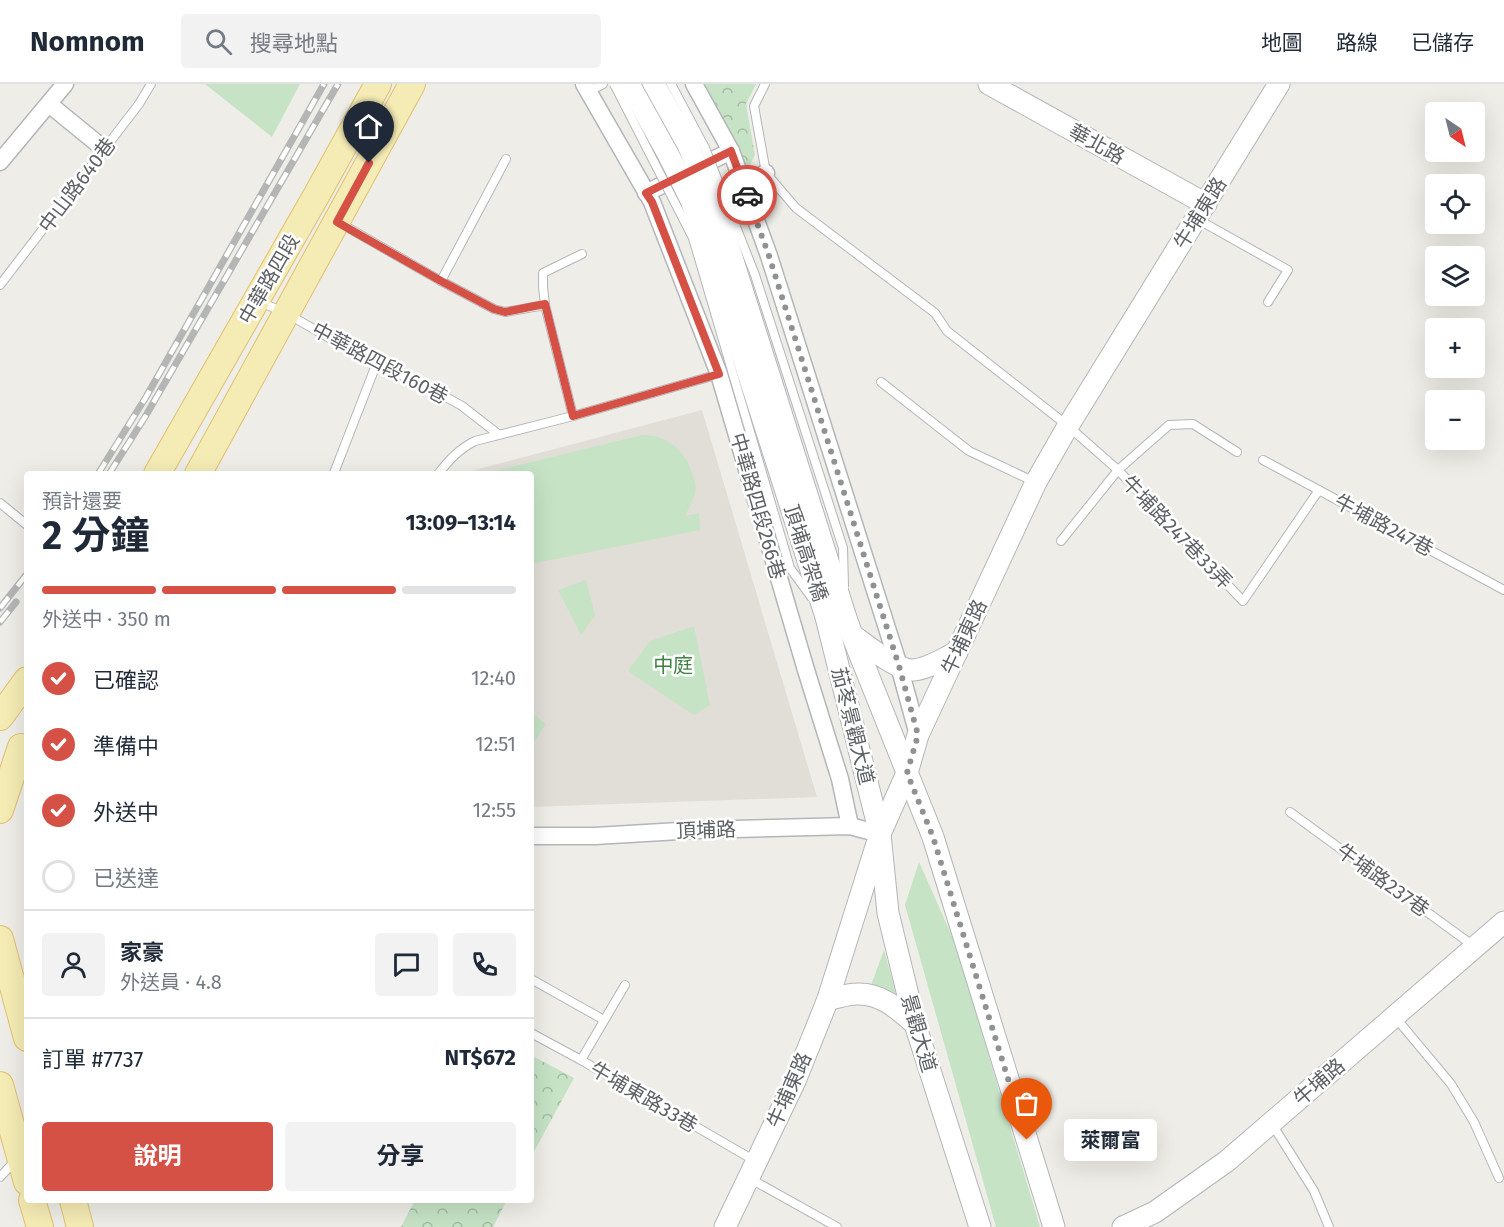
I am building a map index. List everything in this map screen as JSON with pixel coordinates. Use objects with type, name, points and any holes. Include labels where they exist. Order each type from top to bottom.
[{"type":"main road","name":"中華路四段","points":[[160,471],[378,84]]},
{"type":"main road","name":"中華路四段","points":[[200,471],[412,84]]},
{"type":"main road","points":[[0,717],[24,684]]},
{"type":"main road","points":[[0,768],[24,742]]},
{"type":"main road","points":[[0,810],[24,742]]},
{"type":"main road","points":[[0,939],[24,1027]]},
{"type":"main road","points":[[0,1085],[24,1171]]},
{"type":"main road","points":[[33,1203],[40,1227]]},
{"type":"main road","points":[[74,1203],[80,1227]]},
{"type":"street","points":[[0,162],[65,84]]},
{"type":"street","name":"頂埔高架橋","points":[[629,84],[691,200],[836,616]]},
{"type":"street","name":"頂埔高架橋","points":[[654,84],[688,145],[722,226],[836,616]]},
{"type":"street","points":[[694,84],[731,151],[769,256],[899,666],[918,735]]},
{"type":"street","name":"華北路","points":[[989,84],[1201,212]]},
{"type":"street","name":"牛埔東路","points":[[725,1227],[795,1081],[828,999],[880,834],[907,773],[918,735],[1036,482],[1068,426],[1280,84]]},
{"type":"street","name":"中華路四段266巷","points":[[592,87],[652,202],[719,374],[840,779],[850,826]]},
{"type":"street","points":[[49,104],[104,149]]},
{"type":"street","points":[[646,193],[731,151]]},
{"type":"street","points":[[743,184],[766,173]]},
{"type":"street","name":"茄苳景觀大道","points":[[836,616],[852,635],[907,773]]},
{"type":"street","name":"茄苳景觀大道","points":[[836,616],[880,834]]},
{"type":"street","points":[[852,635],[882,657],[911,671],[925,668],[957,652]]},
{"type":"street","points":[[907,773],[933,837],[1054,1227]]},
{"type":"street","name":"頂埔路","points":[[534,836],[595,836],[696,830],[850,826],[880,834]]},
{"type":"street","name":"景觀大道","points":[[880,834],[888,914],[915,1024],[980,1227]]},
{"type":"street","name":"牛埔路","points":[[1123,1227],[1155,1212],[1227,1161],[1504,922]]},
{"type":"street","points":[[828,999],[858,994],[878,997],[893,1005],[915,1024]]},
{"type":"lane","name":"中山路640巷","points":[[0,285],[139,104],[151,84]]},
{"type":"lane","name":"頂埔高架橋","points":[[614,84],[693,238],[790,568],[836,616]]},
{"type":"lane","name":"頂埔高架橋","points":[[671,84],[705,148],[755,275],[843,548],[836,616]]},
{"type":"lane","points":[[765,84],[754,106],[766,173],[795,208],[934,313],[948,331],[1068,426],[1118,470]]},
{"type":"lane","points":[[441,281],[506,159]]},
{"type":"lane","points":[[1201,212],[1288,270],[1268,302]]},
{"type":"lane","points":[[337,222],[494,309],[505,312],[545,304]]},
{"type":"lane","points":[[573,416],[545,304],[543,273],[582,254]]},
{"type":"lane","name":"中華路四段160巷","points":[[256,301],[286,313],[376,365],[421,383],[462,406],[498,434]]},
{"type":"lane","points":[[335,471],[376,365]]},
{"type":"lane","points":[[440,471],[464,447],[475,441],[573,416],[719,374]]},
{"type":"lane","points":[[881,382],[969,451],[1036,482]]},
{"type":"lane","points":[[1061,541],[1118,470],[1169,425],[1193,424],[1237,452]]},
{"type":"lane","name":"牛埔路247巷","points":[[1263,460],[1504,590]]},
{"type":"lane","name":"牛埔路247巷33弄","points":[[1118,470],[1243,601],[1319,490]]},
{"type":"lane","points":[[0,503],[24,523]]},
{"type":"lane","name":"牛埔路237巷","points":[[1290,812],[1475,948]]},
{"type":"lane","points":[[534,981],[604,1020]]},
{"type":"lane","points":[[581,1059],[625,985]]},
{"type":"lane","points":[[1395,1017],[1451,1084],[1474,1122],[1499,1178]]},
{"type":"lane","name":"牛埔東路33巷","points":[[534,1035],[581,1059],[837,1227]]},
{"type":"lane","points":[[1272,1124],[1314,1191],[1329,1227]]},
{"type":"lane","points":[[0,1177],[20,1156]]},
{"type":"shaded area","points":[[702,410],[817,797],[534,807],[534,471],[471,471]]},
{"type":"green space","points":[[205,84],[300,84],[272,137]]},
{"type":"green space","points":[[701,84],[756,84],[746,104],[755,155],[747,170]]},
{"type":"green space","points":[[642,435],[651,435],[668,441],[686,459],[696,490],[685,516],[699,513],[700,530],[534,563],[534,471],[495,471]]},
{"type":"green space","points":[[586,580],[595,615],[581,635],[558,590]]},
{"type":"green space","name":"中庭","points":[[694,626],[710,705],[694,715],[628,671],[650,641]]},
{"type":"green space","points":[[534,714],[546,724],[534,742]]},
{"type":"green space","points":[[919,862],[955,943],[1040,1227],[996,1227],[905,905]]},
{"type":"green space","points":[[884,950],[896,994],[871,985]]},
{"type":"green space","points":[[534,1057],[574,1078],[534,1151]]},
{"type":"green space","points":[[413,1203],[505,1203],[493,1227],[401,1227]]},
{"type":"railway","points":[[100,471],[146,397],[324,84]]},
{"type":"railway","points":[[111,471],[145,417],[338,84]]},
{"type":"railway","points":[[0,608],[24,578]]},
{"type":"railway","points":[[0,622],[16,602]]},
{"type":"way so far","points":[[747,195],[769,256],[899,666],[918,735],[907,773],[933,837],[1027,1140]]},
{"type":"place","name":"萊爾富","points":[[1027,1140]]},
{"type":"route","points":[[369,163],[337,222],[494,309],[505,312],[545,304],[573,416],[719,374],[652,202],[646,193],[731,151],[747,195]]}]
